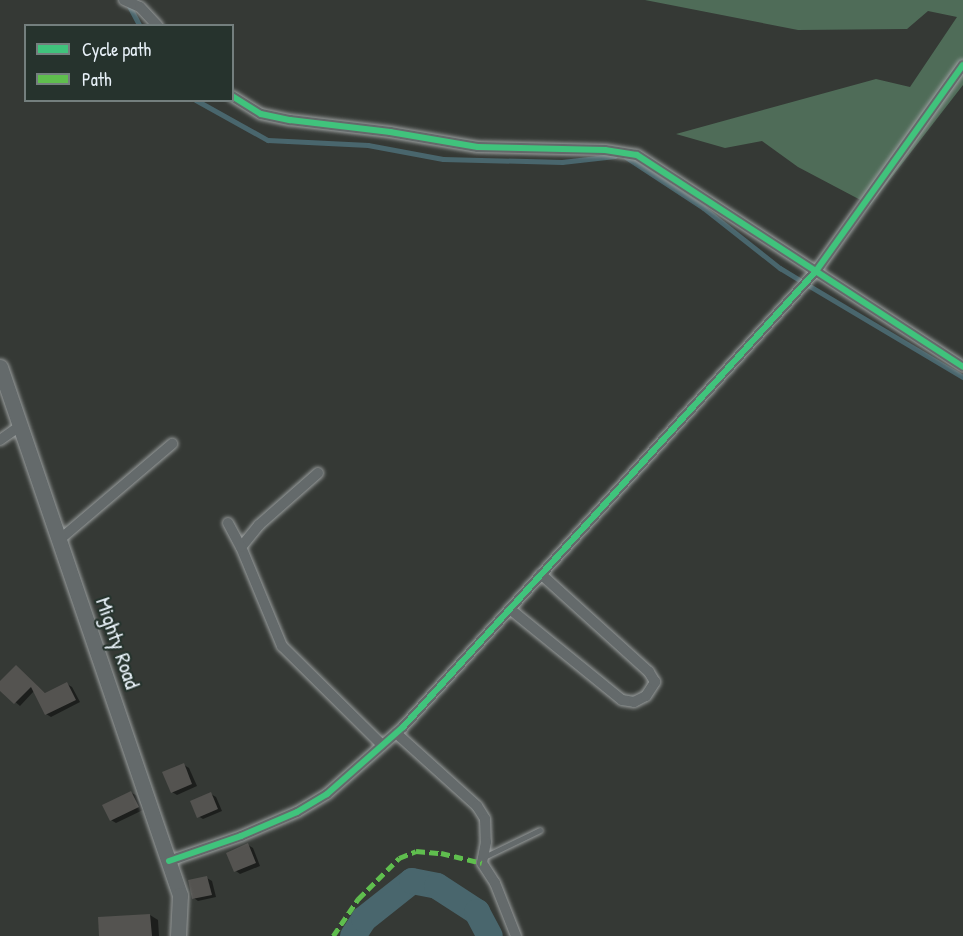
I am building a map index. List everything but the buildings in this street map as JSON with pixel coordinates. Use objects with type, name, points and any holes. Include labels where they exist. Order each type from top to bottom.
[{"type":"street","points":[[124,0],[140,7],[156,24]]},
{"type":"street","points":[[169,861],[241,836],[297,812],[327,794],[396,733],[816,271],[963,65]]},
{"type":"street","points":[[234,97],[261,114],[290,120],[390,132],[477,147],[606,150],[637,155],[963,367]]},
{"type":"street","name":"Mighty Road","points":[[0,370],[180,895],[178,936]]},
{"type":"street","points":[[0,440],[20,426]]},
{"type":"street","points":[[58,541],[172,444]]},
{"type":"street","points":[[241,547],[259,525],[318,474]]},
{"type":"street","points":[[228,523],[241,547],[282,646],[382,745]]},
{"type":"street","points":[[510,609],[622,700],[634,702],[646,696],[655,682],[649,672],[541,574]]},
{"type":"street","points":[[396,733],[477,806],[485,819],[486,842],[482,863],[495,883],[516,936]]},
{"type":"lane","points":[[483,858],[540,830]]},
{"type":"green space","points":[[645,0],[963,0],[963,85],[870,205],[798,167],[762,141],[725,148],[676,134],[876,79],[910,87],[957,17],[928,11],[907,29],[798,30]]},
{"type":"waterway","points":[[129,5],[139,24]]},
{"type":"waterway","points":[[200,102],[268,140],[368,145],[443,159],[562,162],[615,156]]},
{"type":"waterway","points":[[626,157],[704,208],[780,268],[800,280]]},
{"type":"waterway","points":[[808,285],[963,377]]},
{"type":"waterway","points":[[353,936],[364,919],[412,881],[437,886],[477,912],[490,936]]},
{"type":"marked path","points":[[333,936],[358,899],[399,858],[416,851],[441,853],[482,863]]},
{"type":"cycle path","points":[[169,861],[241,836],[297,812],[327,794],[403,727],[816,271],[963,65]]},
{"type":"cycle path","points":[[234,97],[261,114],[290,120],[390,132],[478,147],[605,150],[637,155],[963,367]]}]
